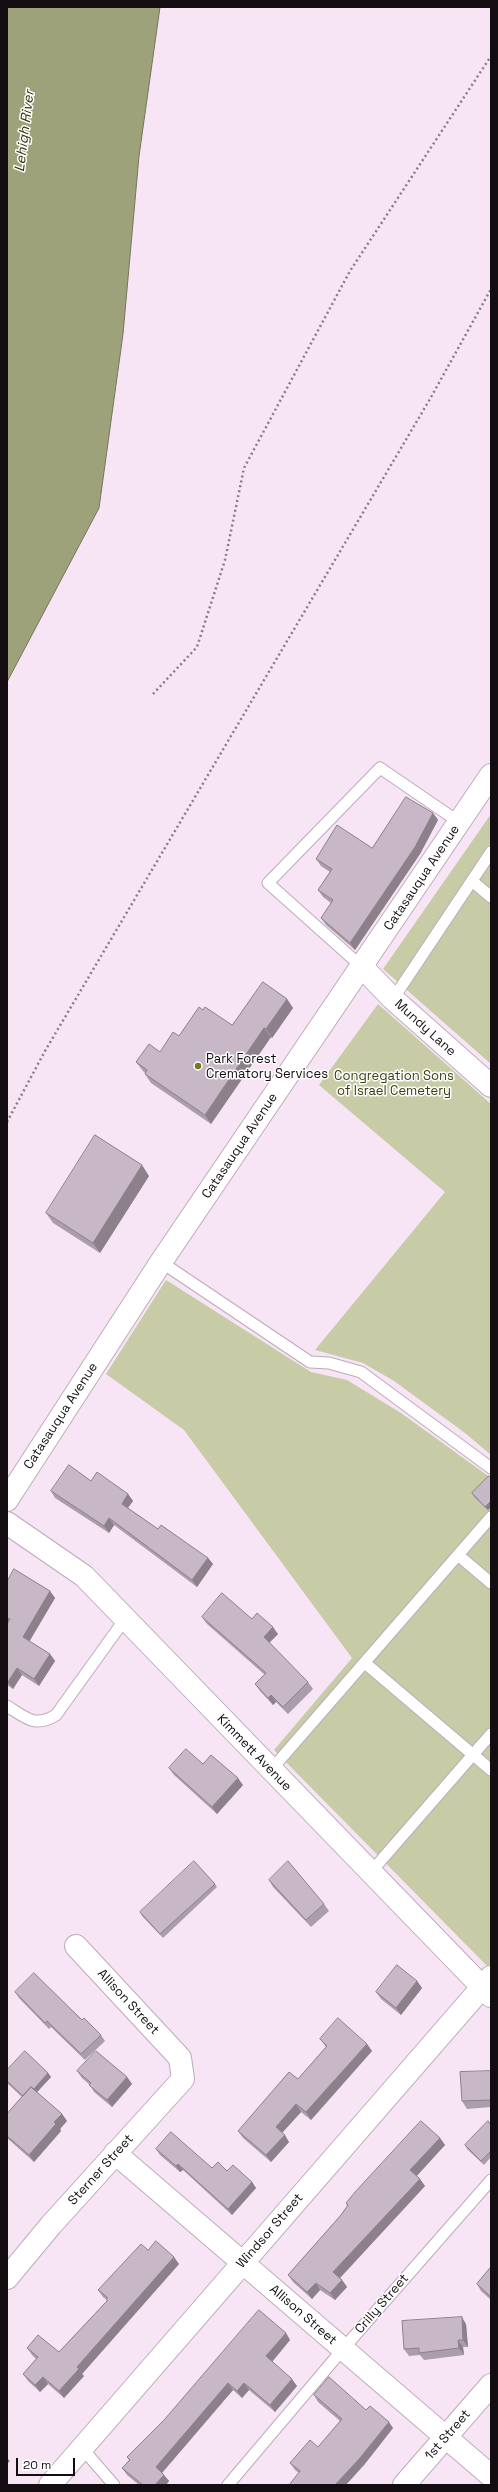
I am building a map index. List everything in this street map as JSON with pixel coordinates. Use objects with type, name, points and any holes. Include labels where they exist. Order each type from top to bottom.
[{"type":"street","name":"Catasauqua Avenue","points":[[7,1500],[161,1262],[491,775]]},
{"type":"street","name":"Mundy Lane","points":[[362,967],[393,999],[491,1086]]},
{"type":"street","name":"Kimmett Avenue","points":[[7,1523],[84,1576],[370,1873],[488,1987]]},
{"type":"street","name":"Allison Street","points":[[76,1946],[180,2058]]},
{"type":"street","name":"Windsor Street","points":[[50,2485],[243,2262],[488,1987]]},
{"type":"street","name":"Sterner Street","points":[[7,2278],[183,2079],[180,2058]]},
{"type":"street","name":"Allison Street","points":[[116,2154],[491,2476]]},
{"type":"street","name":"1st Street","points":[[404,2485],[491,2385]]},
{"type":"lane","points":[[362,967],[268,883],[380,768],[459,822]]},
{"type":"lane","points":[[393,999],[491,852]]},
{"type":"lane","points":[[472,881],[491,897]]},
{"type":"lane","points":[[161,1262],[310,1362],[329,1363],[361,1372],[491,1468]]},
{"type":"lane","points":[[271,1770],[491,1517]]},
{"type":"lane","points":[[458,1555],[491,1583]]},
{"type":"lane","points":[[7,1706],[35,1722],[46,1722],[56,1715],[125,1619]]},
{"type":"lane","points":[[365,1663],[491,1770]]},
{"type":"lane","points":[[370,1873],[491,1734]]},
{"type":"lane","name":"Crilly Street","points":[[228,2485],[343,2349],[491,2180]]},
{"type":"lane","points":[[82,2448],[114,2485]]},
{"type":"path","points":[[153,694],[197,647],[225,560],[244,468],[350,271],[491,56]]},
{"type":"path","points":[[7,1122],[45,1051],[430,399],[491,289]]},
{"type":"green space","points":[[491,814],[491,1064],[383,969]]},
{"type":"green space","name":"Congregation Sons of Israel Cemetery","points":[[378,1004],[491,1104],[491,1455],[465,1433],[394,1381],[363,1363],[315,1350],[445,1192],[319,1085]]},
{"type":"green space","points":[[166,1280],[311,1372],[347,1380],[401,1413],[491,1478],[491,1970],[274,1750],[352,1658],[184,1430],[106,1374]]},
{"type":"water","name":"Lehigh River","points":[[7,7],[160,7],[139,156],[123,334],[99,508],[7,682]]},
{"type":"building","points":[[406,797],[433,813],[415,847],[350,943],[321,918],[333,900],[318,890],[332,869],[316,859],[337,825],[372,848]]},
{"type":"building","name":"Park Forest Crematory Services","points":[[263,982],[287,999],[266,1029],[264,1028],[205,1115],[145,1074],[147,1070],[136,1062],[149,1044],[160,1052],[173,1032],[179,1036],[199,1007],[203,1010],[205,1007],[232,1025]]},
{"type":"building","points":[[95,1135],[142,1165],[93,1243],[46,1213]]},
{"type":"building","points":[[69,1465],[91,1481],[97,1472],[128,1494],[122,1504],[158,1529],[161,1525],[208,1558],[192,1580],[109,1518],[104,1526],[51,1491]]},
{"type":"building","points":[[489,1476],[491,1478],[491,1501],[485,1507],[472,1493]]},
{"type":"building","points":[[14,1569],[50,1591],[23,1637],[50,1654],[34,1679],[17,1668],[7,1682],[7,1624],[10,1619],[7,1618],[7,1582]]},
{"type":"building","points":[[222,1593],[252,1619],[257,1613],[273,1627],[264,1637],[308,1682],[283,1707],[271,1695],[268,1698],[255,1684],[266,1673],[202,1617]]},
{"type":"building","points":[[186,1749],[203,1764],[211,1755],[238,1778],[212,1807],[169,1768]]},
{"type":"building","points":[[194,1861],[215,1884],[160,1934],[140,1912]]},
{"type":"building","points":[[288,1861],[324,1904],[306,1920],[269,1880]]},
{"type":"building","points":[[397,1965],[417,1981],[396,2008],[376,1992]]},
{"type":"building","points":[[34,1973],[82,2020],[84,2018],[101,2035],[81,2054],[47,2021],[45,2023],[15,1992]]},
{"type":"building","points":[[338,2018],[367,2044],[306,2112],[296,2104],[276,2127],[285,2135],[266,2155],[238,2131],[289,2072],[298,2079],[327,2046],[320,2039]]},
{"type":"building","points":[[25,2051],[48,2073],[34,2089],[31,2087],[23,2096],[7,2081],[7,2070]]},
{"type":"building","points":[[96,2051],[127,2077],[107,2100],[89,2085],[91,2083],[77,2071]]},
{"type":"building","points":[[491,2071],[491,2100],[462,2101],[460,2072]]},
{"type":"building","points":[[31,2087],[62,2114],[54,2122],[56,2124],[29,2155],[7,2136],[7,2114]]},
{"type":"building","points":[[421,2121],[440,2138],[410,2170],[420,2179],[333,2272],[342,2280],[330,2293],[316,2283],[307,2292],[288,2275],[341,2215],[348,2205],[346,2203],[356,2191]]},
{"type":"building","points":[[488,2121],[491,2125],[491,2151],[481,2161],[465,2145]]},
{"type":"building","points":[[171,2132],[212,2168],[218,2162],[227,2171],[233,2165],[252,2182],[228,2209],[178,2164],[176,2166],[156,2149]]},
{"type":"building","points":[[156,2241],[174,2257],[77,2367],[79,2369],[59,2391],[43,2377],[35,2385],[23,2374],[38,2357],[27,2348],[38,2335],[59,2352],[107,2301],[107,2297],[98,2290],[141,2244],[148,2250]]},
{"type":"building","points":[[491,2267],[491,2297],[477,2284]]},
{"type":"building","points":[[259,2310],[286,2333],[266,2356],[292,2379],[270,2405],[244,2383],[237,2391],[228,2383],[156,2467],[164,2475],[155,2485],[143,2485],[122,2468],[130,2460],[127,2457],[164,2420]]},
{"type":"building","points":[[462,2317],[463,2340],[458,2340],[459,2348],[419,2353],[419,2348],[404,2349],[402,2321]]},
{"type":"building","points":[[329,2377],[366,2410],[370,2406],[389,2422],[360,2458],[335,2485],[289,2485],[300,2471],[290,2463],[310,2440],[318,2447],[342,2419],[314,2395]]},
{"type":"place","name":"Park Forest Crematory Services","points":[[198,1066]]}]
